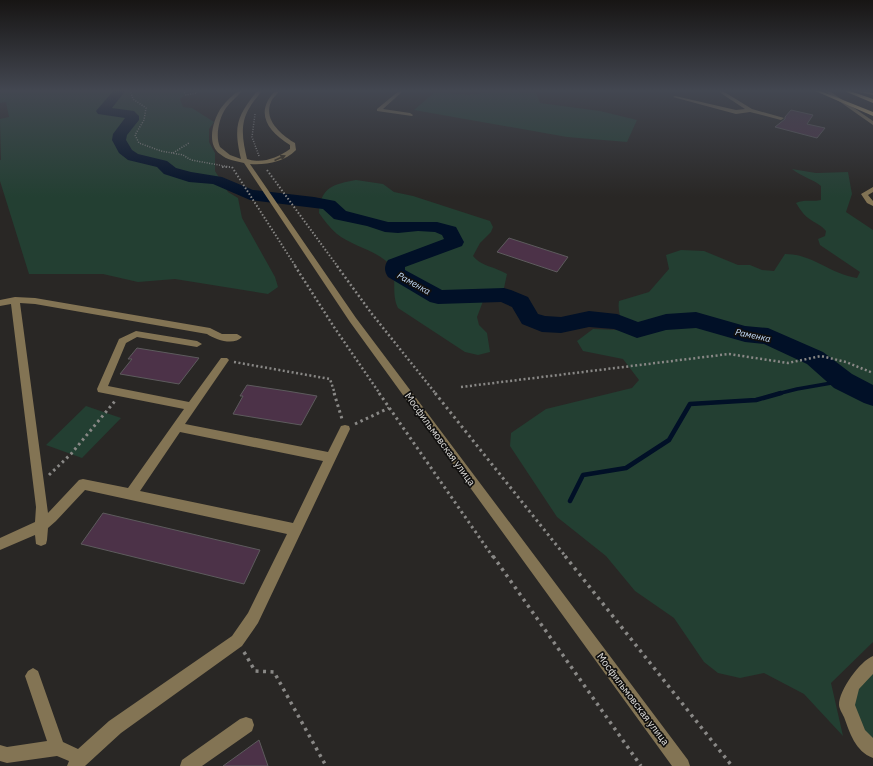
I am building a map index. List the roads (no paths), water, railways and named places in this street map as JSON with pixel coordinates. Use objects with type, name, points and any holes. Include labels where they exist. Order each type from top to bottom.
[{"type":"street","points":[[217,126],[215,134],[217,148],[223,154],[235,159],[259,163],[274,160],[293,150],[293,144],[277,132],[273,126]]},
{"type":"street","name":"Мосфильмовская улица","points":[[240,126],[239,139],[244,159],[353,320],[682,766]]},
{"type":"street","points":[[873,189],[864,194],[869,202],[873,204]]},
{"type":"street","points":[[15,300],[42,507],[41,540]]},
{"type":"street","points":[[0,303],[15,300],[35,301],[210,331],[221,338],[237,337]]},
{"type":"street","points":[[192,407],[102,390],[122,341],[136,334],[197,344]]},
{"type":"street","points":[[130,495],[224,360]]},
{"type":"street","points":[[178,427],[331,458]]},
{"type":"street","points":[[33,676],[58,748],[77,762],[115,727],[237,642],[253,618],[345,429]]},
{"type":"street","points":[[0,544],[42,525],[52,517],[83,484],[296,530]]},
{"type":"street","points":[[873,663],[853,685],[847,705],[859,736],[873,750]]},
{"type":"street","points":[[188,766],[246,725]]},
{"type":"street","points":[[0,753],[7,755],[58,748]]},
{"type":"waterway","name":"Раменка","points":[[127,126],[120,134],[119,140],[126,153],[133,157],[162,164],[170,171],[189,177],[216,180],[250,195],[329,205],[340,215],[372,222],[385,227],[437,227],[450,231],[455,242],[395,264],[395,273],[438,297],[504,295],[520,302],[530,319],[542,324],[561,325],[589,319],[617,322],[637,330],[666,322],[696,320],[745,334],[768,336],[815,358],[843,381],[873,396]]},
{"type":"waterway","points":[[781,393],[843,381]]},
{"type":"waterway","points":[[570,501],[583,475],[626,468],[669,440],[690,404],[756,400],[781,393]]},
{"type":"waterway","points":[[777,394],[781,393]]}]
